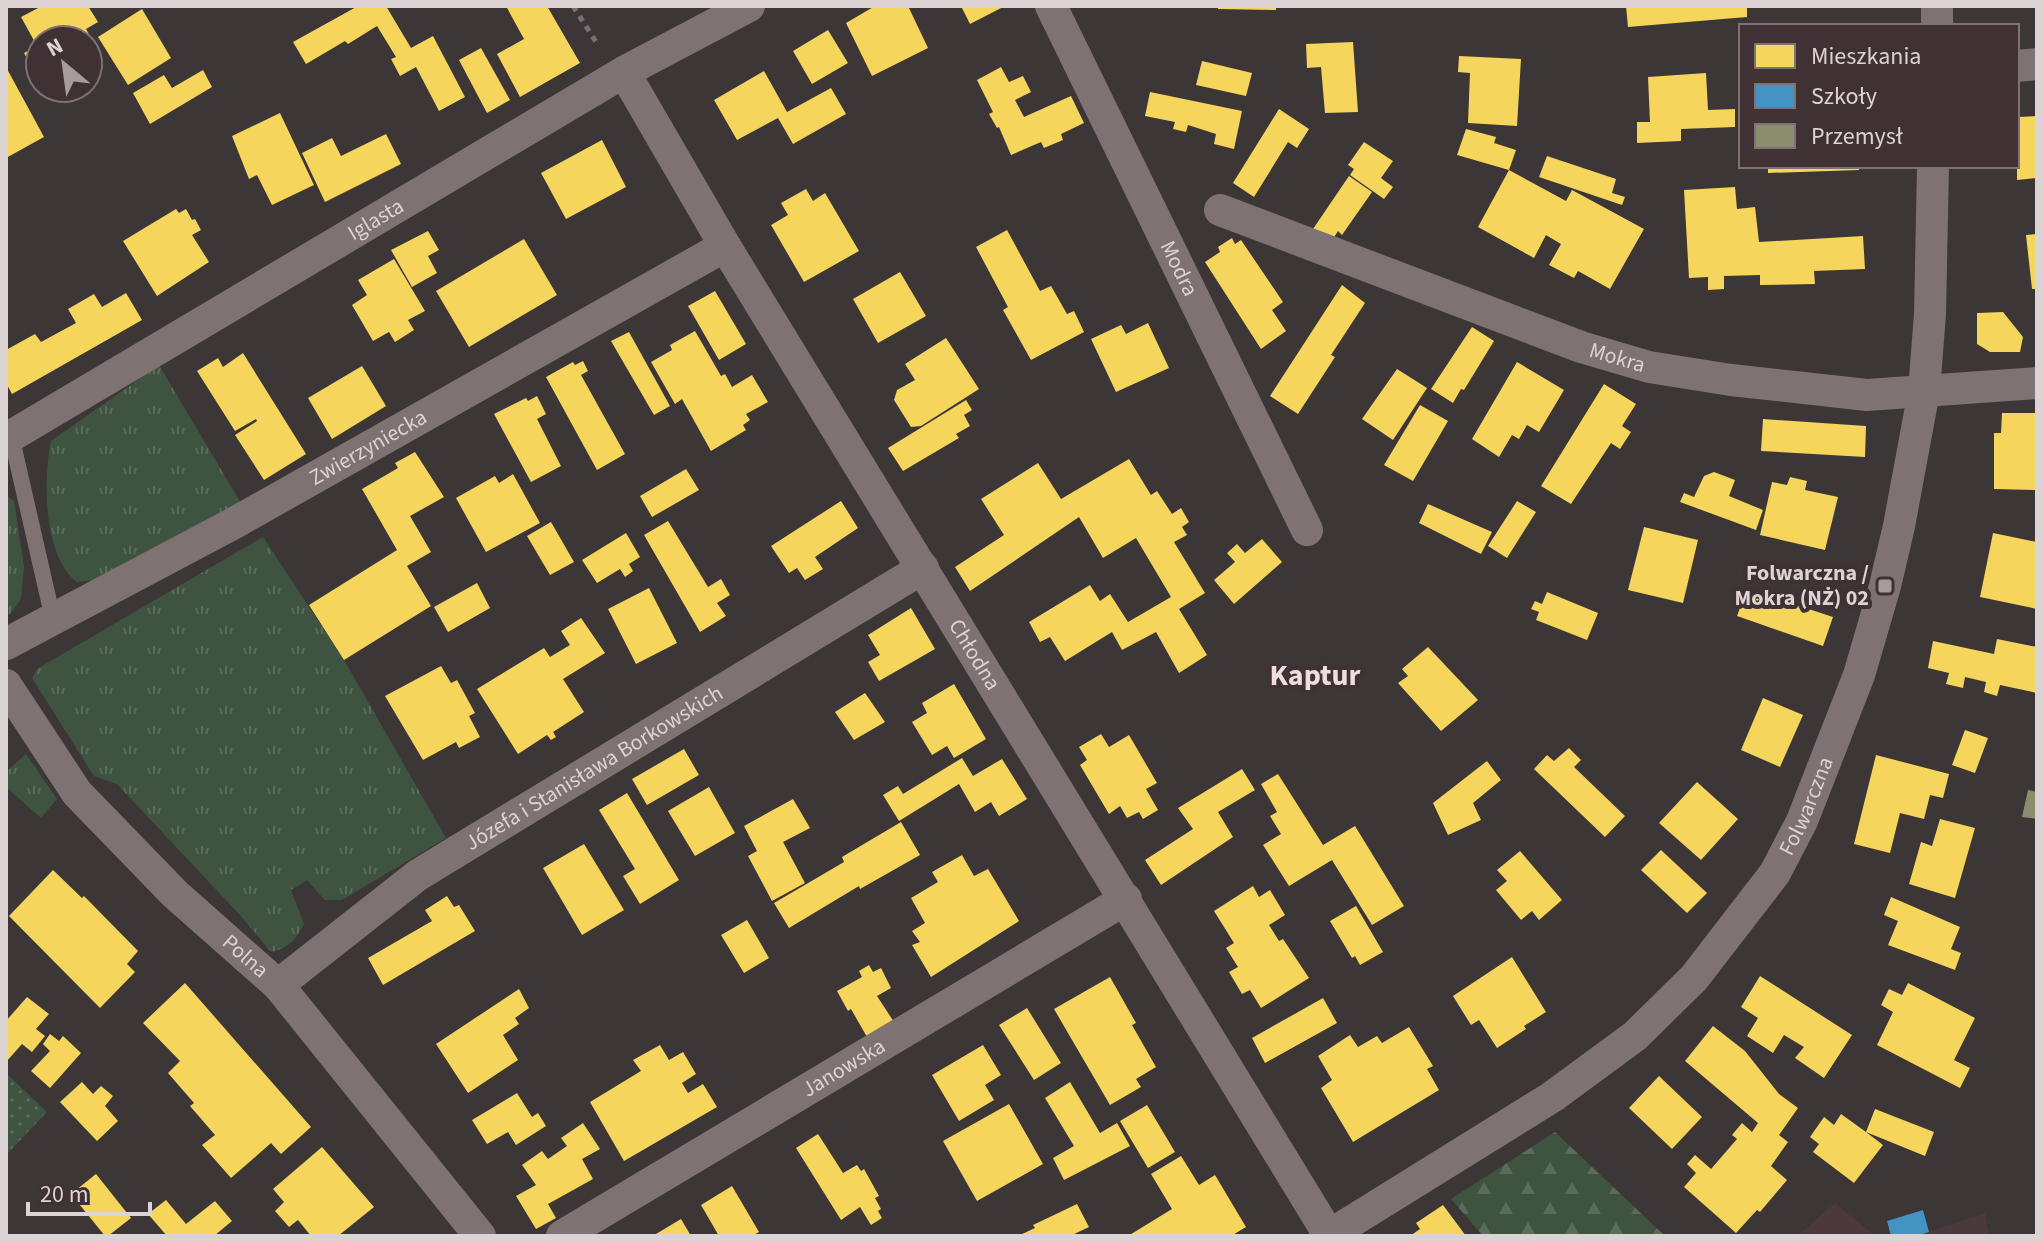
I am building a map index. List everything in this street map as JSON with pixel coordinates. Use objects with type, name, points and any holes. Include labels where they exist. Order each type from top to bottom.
[{"type":"street","name":"Iglasta","points":[[9,437],[624,72],[749,6]]},
{"type":"street","name":"Modra","points":[[1051,6],[1307,530]]},
{"type":"street","name":"Chłodna","points":[[624,72],[725,246],[1126,899],[1344,1232]]},
{"type":"street","name":"Folwarczna","points":[[1344,1232],[1552,1097],[1635,1036],[1694,978],[1775,873],[1812,799],[1859,675],[1896,541],[1924,391],[1930,314],[1933,168]]},
{"type":"street","name":"Mokra","points":[[1220,210],[1581,347],[1649,367],[1731,380],[1867,395],[2037,383]]},
{"type":"street","name":"Zwierzyniecka","points":[[6,644],[236,522],[725,246]]},
{"type":"street","name":"Józefa i Stanisława Borkowskich","points":[[278,985],[418,875],[923,568]]},
{"type":"street","name":"Polna","points":[[6,685],[77,793],[175,894],[278,985],[480,1236]]},
{"type":"street","name":"Janowska","points":[[562,1236],[1126,899]]},
{"type":"lane","points":[[9,437],[53,619]]},
{"type":"path","points":[[573,6],[593,41],[624,72]]},
{"type":"shaded area","points":[[1835,1203],[1875,1236],[1797,1236]]},
{"type":"shaded area","points":[[1985,1213],[1989,1236],[1916,1236],[1929,1232]]},
{"type":"green space","points":[[159,365],[242,505],[102,579],[77,582],[57,555],[48,516],[47,476],[51,441]]},
{"type":"green space","points":[[6,495],[14,501],[24,567],[21,599],[10,614],[6,614]]},
{"type":"green space","points":[[263,537],[344,660],[446,838],[342,900],[325,900],[307,880],[291,890],[304,924],[291,942],[271,952],[117,784],[94,776],[32,678],[37,669]]},
{"type":"green space","points":[[26,754],[57,799],[41,818],[6,787],[6,772]]},
{"type":"green space","points":[[6,1073],[47,1112],[6,1155]]},
{"type":"green space","points":[[1555,1132],[1665,1236],[1483,1236],[1451,1199]]},
{"type":"building: Mieszkania","points":[[42,6],[88,6],[98,22],[25,24],[21,17]]},
{"type":"building: Mieszkania","points":[[358,6],[386,6],[411,48],[433,36],[465,97],[439,111],[416,67],[400,76],[391,59],[396,57],[377,26],[306,64],[293,42]]},
{"type":"building: Mieszkania","points":[[506,6],[547,6],[580,63],[520,97],[497,54],[524,39]]},
{"type":"building: Mieszkania","points":[[875,6],[908,6],[928,48],[872,76],[846,23]]},
{"type":"building: Mieszkania","points":[[961,6],[1005,6],[970,24]]},
{"type":"building: Mieszkania","points":[[1218,6],[1276,6],[1276,10],[1218,9]]},
{"type":"building: Mieszkania","points":[[1626,6],[1747,6],[1747,17],[1628,27]]},
{"type":"building: Mieszkania","points":[[142,9],[171,58],[128,85],[104,47],[104,33]]},
{"type":"building: Mieszkania","points":[[828,30],[848,63],[812,84],[793,51]]},
{"type":"building: Mieszkania","points":[[1353,42],[1358,112],[1325,113],[1321,67],[1307,68],[1306,44]]},
{"type":"building: Mieszkania","points":[[481,48],[510,100],[487,113],[459,60]]},
{"type":"building: Mieszkania","points":[[1459,56],[1521,59],[1517,126],[1468,123],[1470,73],[1458,72]]},
{"type":"building: Mieszkania","points":[[1202,61],[1252,73],[1246,96],[1196,85]]},
{"type":"building: Mieszkania","points":[[6,67],[44,137],[6,158]]},
{"type":"building: Mieszkania","points":[[1001,67],[1009,82],[1023,76],[1031,92],[1015,100],[1024,117],[1071,96],[1084,123],[1061,134],[1063,140],[1044,148],[1041,142],[1011,155],[999,127],[989,114],[993,112],[977,80]]},
{"type":"building: Mieszkania","points":[[203,70],[212,87],[150,124],[133,93],[164,75],[172,88]]},
{"type":"building: Mieszkania","points":[[764,71],[787,112],[831,88],[846,114],[793,144],[778,118],[737,140],[714,100]]},
{"type":"building: Mieszkania","points":[[1706,73],[1708,110],[1735,109],[1735,127],[1681,129],[1681,141],[1637,143],[1637,122],[1650,122],[1648,77]]},
{"type":"building: Mieszkania","points":[[1150,92],[1242,111],[1234,149],[1214,144],[1216,134],[1188,125],[1186,132],[1173,129],[1175,122],[1145,116]]},
{"type":"building: Mieszkania","points":[[1279,109],[1309,129],[1297,148],[1288,142],[1254,197],[1233,183]]},
{"type":"building: Mieszkania","points":[[280,113],[314,185],[272,205],[257,175],[249,179],[232,136]]},
{"type":"building: Mieszkania","points":[[2037,116],[2037,178],[2017,180],[2019,117]]},
{"type":"building: Mieszkania","points":[[1466,129],[1496,137],[1494,143],[1516,150],[1509,170],[1457,155]]},
{"type":"building: Mieszkania","points":[[386,134],[401,164],[325,202],[302,153],[332,138],[341,156]]},
{"type":"building: Mieszkania","points":[[602,140],[626,187],[566,219],[541,173]]},
{"type":"building: Mieszkania","points":[[1364,142],[1393,161],[1381,178],[1393,187],[1384,199],[1350,175],[1354,169],[1348,165]]},
{"type":"building: Mieszkania","points":[[1547,156],[1616,179],[1612,193],[1625,197],[1622,205],[1539,177]]},
{"type":"building: Mieszkania","points":[[1768,168],[1859,168],[1859,170],[1768,173]]},
{"type":"building: Mieszkania","points":[[1509,170],[1566,201],[1572,190],[1644,229],[1610,289],[1578,271],[1574,278],[1549,265],[1561,244],[1546,235],[1534,258],[1478,227]]},
{"type":"building: Mieszkania","points":[[1349,176],[1372,192],[1342,235],[1338,231],[1331,242],[1313,229]]},
{"type":"building: Mieszkania","points":[[1735,187],[1737,209],[1755,207],[1759,242],[1863,236],[1865,269],[1814,271],[1815,284],[1760,285],[1760,275],[1724,276],[1724,289],[1708,290],[1708,277],[1689,278],[1684,190]]},
{"type":"building: Mieszkania","points":[[806,189],[813,201],[825,193],[859,251],[804,282],[771,225],[788,215],[781,203]]},
{"type":"building: Mieszkania","points":[[176,209],[179,213],[186,209],[192,220],[195,219],[201,230],[192,235],[209,262],[157,296],[123,241]]},
{"type":"building: Mieszkania","points":[[1007,230],[1040,291],[1051,286],[1067,314],[1074,311],[1084,332],[1031,360],[1003,310],[1008,307],[976,247]]},
{"type":"building: Mieszkania","points":[[428,231],[439,250],[428,256],[437,273],[412,287],[391,250]]},
{"type":"building: Mieszkania","points":[[2037,234],[2037,289],[2032,289],[2026,235]]},
{"type":"building: Mieszkania","points":[[1232,238],[1235,244],[1241,240],[1283,302],[1272,310],[1286,331],[1261,349],[1205,262],[1220,252],[1218,247]]},
{"type":"building: Mieszkania","points":[[524,239],[557,295],[469,347],[436,291]]},
{"type":"building: Mieszkania","points":[[394,259],[425,311],[408,320],[414,330],[395,342],[389,332],[373,341],[352,305],[367,295],[358,280]]},
{"type":"building: Mieszkania","points":[[900,272],[926,316],[878,343],[853,299]]},
{"type":"building: Mieszkania","points":[[1342,285],[1365,303],[1298,414],[1270,396]]},
{"type":"building: Mieszkania","points":[[715,291],[746,344],[719,360],[688,306]]},
{"type":"building: Mieszkania","points":[[126,293],[142,320],[12,394],[6,383],[6,350],[35,334],[41,342],[76,323],[68,309],[94,294],[102,307]]},
{"type":"building: Mieszkania","points":[[2003,312],[2023,337],[2020,352],[1990,352],[1977,344],[1977,313]]},
{"type":"building: Mieszkania","points":[[1148,323],[1169,368],[1116,392],[1091,339],[1121,325],[1126,334]]},
{"type":"building: Mieszkania","points":[[1472,327],[1494,341],[1453,403],[1431,389]]},
{"type":"building: Mieszkania","points":[[695,331],[721,376],[725,374],[732,387],[752,375],[768,402],[746,414],[750,420],[743,425],[746,430],[711,451],[682,399],[675,404],[651,362],[672,350],[670,345]]},
{"type":"building: Mieszkania","points":[[629,332],[670,406],[654,415],[611,341]]},
{"type":"building: Mieszkania","points":[[946,338],[979,389],[921,426],[911,427],[894,400],[897,390],[915,380],[905,364]]},
{"type":"building: Mieszkania","points":[[243,353],[306,454],[264,480],[235,435],[256,419],[235,431],[197,371],[218,358],[223,367]]},
{"type":"building: Mieszkania","points":[[583,361],[588,371],[581,375],[625,454],[597,470],[546,377],[573,362],[575,365]]},
{"type":"building: Mieszkania","points":[[1517,362],[1564,390],[1539,432],[1527,425],[1519,439],[1512,435],[1499,457],[1472,439]]},
{"type":"building: Mieszkania","points":[[362,366],[386,406],[332,439],[308,398]]},
{"type":"building: Mieszkania","points":[[1397,369],[1427,388],[1393,440],[1362,419]]},
{"type":"building: Mieszkania","points":[[1604,384],[1636,404],[1622,426],[1631,432],[1620,449],[1611,443],[1571,504],[1541,486]]},
{"type":"building: Mieszkania","points":[[537,396],[546,414],[537,419],[561,466],[531,482],[494,414],[526,398],[528,401]]},
{"type":"building: Mieszkania","points":[[966,400],[972,410],[964,415],[970,426],[956,434],[959,438],[903,471],[888,448]]},
{"type":"building: Mieszkania","points":[[1420,405],[1448,421],[1413,481],[1384,465]]},
{"type":"building: Mieszkania","points":[[2002,413],[2037,413],[2037,490],[1994,489],[1994,433],[2001,433]]},
{"type":"building: Mieszkania","points":[[1763,419],[1866,426],[1865,457],[1761,451]]},
{"type":"building: Mieszkania","points":[[415,452],[444,497],[410,516],[431,552],[407,566],[431,606],[344,660],[309,605],[397,550],[362,489],[398,468],[395,463]]},
{"type":"building: Mieszkania","points":[[1129,459],[1151,495],[1157,491],[1172,514],[1181,508],[1189,522],[1182,527],[1187,535],[1174,542],[1205,593],[1179,609],[1207,655],[1179,673],[1156,632],[1122,650],[1112,632],[1065,661],[1050,637],[1040,642],[1029,622],[1090,585],[1100,601],[1110,594],[1128,622],[1171,597],[1136,538],[1103,558],[1079,517],[970,591],[955,567],[1004,535],[981,499],[1038,463],[1061,499]]},
{"type":"building: Mieszkania","points":[[686,469],[699,490],[652,517],[640,496]]},
{"type":"building: Mieszkania","points":[[1714,472],[1735,480],[1729,496],[1763,510],[1756,530],[1680,502],[1684,493],[1694,497],[1704,476]]},
{"type":"building: Mieszkania","points":[[513,474],[540,523],[486,552],[456,498],[495,476],[499,483]]},
{"type":"building: Mieszkania","points":[[1790,477],[1807,481],[1805,490],[1838,497],[1825,550],[1760,535],[1772,482],[1787,485]]},
{"type":"building: Mieszkania","points":[[841,501],[858,528],[815,557],[823,569],[805,580],[797,568],[789,573],[771,546]]},
{"type":"building: Mieszkania","points":[[1517,501],[1536,512],[1507,558],[1488,546]]},
{"type":"building: Mieszkania","points":[[1428,504],[1492,532],[1481,554],[1419,523]]},
{"type":"building: Mieszkania","points":[[668,521],[708,587],[721,579],[730,595],[717,603],[726,616],[700,632],[644,535]]},
{"type":"building: Mieszkania","points":[[551,522],[574,562],[550,575],[527,536]]},
{"type":"building: Mieszkania","points":[[1644,527],[1698,540],[1683,603],[1628,590]]},
{"type":"building: Mieszkania","points":[[626,533],[640,557],[629,564],[633,571],[625,577],[620,569],[597,583],[582,560]]},
{"type":"building: Mieszkania","points":[[1993,533],[2037,542],[2037,609],[1980,597]]},
{"type":"building: Mieszkania","points":[[1262,539],[1282,562],[1234,604],[1214,580],[1235,562],[1227,553],[1237,544],[1245,553]]},
{"type":"building: Mieszkania","points":[[477,583],[490,608],[448,632],[434,607]]},
{"type":"building: Mieszkania","points":[[649,588],[677,643],[636,664],[608,609]]},
{"type":"building: Mieszkania","points":[[1747,589],[1833,617],[1823,646],[1737,616]]},
{"type":"building: Mieszkania","points":[[1547,592],[1598,613],[1587,640],[1536,620],[1539,612],[1531,609],[1535,601],[1542,604]]},
{"type":"building: Mieszkania","points":[[911,608],[935,649],[879,681],[868,662],[880,655],[868,635]]},
{"type":"building: Mieszkania","points":[[581,618],[605,653],[563,679],[584,712],[553,732],[556,737],[551,740],[547,735],[518,754],[477,689],[544,648],[550,657],[570,645],[561,631]]},
{"type":"building: Mieszkania","points":[[1997,639],[2037,647],[2037,693],[2000,685],[1997,696],[1984,692],[1986,682],[1965,677],[1963,688],[1946,684],[1949,673],[1928,668],[1933,641],[1994,654]]},
{"type":"building: Mieszkania","points":[[1428,647],[1478,700],[1441,731],[1398,683],[1408,676],[1402,669]]},
{"type":"building: Mieszkania","points":[[441,666],[451,683],[457,680],[475,713],[469,716],[480,737],[459,748],[456,742],[423,760],[385,696]]},
{"type":"building: Mieszkania","points":[[954,684],[986,739],[954,758],[947,746],[932,755],[912,722],[927,713],[922,703]]},
{"type":"building: Mieszkania","points":[[865,693],[885,722],[854,740],[835,712]]},
{"type":"building: Mieszkania","points":[[1763,698],[1803,715],[1780,767],[1741,750]]},
{"type":"building: Mieszkania","points":[[1965,730],[1988,738],[1975,773],[1952,765]]},
{"type":"building: Mieszkania","points":[[1101,734],[1109,747],[1129,735],[1157,783],[1146,789],[1158,810],[1143,819],[1139,812],[1127,818],[1120,806],[1109,814],[1080,765],[1087,760],[1079,747]]},
{"type":"building: Mieszkania","points":[[1569,748],[1581,760],[1574,767],[1625,816],[1605,837],[1534,769],[1547,755],[1554,761]]},
{"type":"building: Mieszkania","points":[[684,749],[699,775],[647,805],[632,779]]},
{"type":"building: Mieszkania","points":[[1876,755],[1949,774],[1943,798],[1930,795],[1924,819],[1900,813],[1890,853],[1854,844]]},
{"type":"building: Mieszkania","points":[[962,758],[973,776],[1002,759],[1027,799],[999,816],[991,802],[975,812],[959,784],[899,821],[883,795],[898,786],[903,794]]},
{"type":"building: Mieszkania","points":[[1487,761],[1501,780],[1473,803],[1481,820],[1448,835],[1433,803]]},
{"type":"building: Mieszkania","points":[[1242,769],[1255,790],[1218,812],[1233,837],[1161,885],[1145,860],[1193,829],[1178,808]]},
{"type":"building: Mieszkania","points":[[1278,774],[1323,845],[1355,826],[1404,906],[1372,925],[1332,860],[1289,886],[1263,845],[1281,834],[1270,816],[1277,812],[1261,784]]},
{"type":"building: Mieszkania","points":[[1697,782],[1738,819],[1701,860],[1659,823]]},
{"type":"building: Mieszkania","points":[[709,787],[735,833],[695,856],[668,811]]},
{"type":"building: Mieszkania","points":[[627,793],[679,880],[640,904],[623,876],[635,869],[599,810]]},
{"type":"building: Mieszkania","points":[[793,799],[810,828],[783,842],[805,883],[772,901],[748,856],[757,851],[744,826]]},
{"type":"building: Mieszkania","points":[[1940,819],[1975,828],[1955,898],[1909,884],[1921,842],[1932,846]]},
{"type":"building: Mieszkania","points":[[901,822],[920,855],[860,889],[859,886],[789,928],[774,903],[844,862],[842,857]]},
{"type":"building: Mieszkania","points":[[584,844],[624,910],[582,935],[543,868]]},
{"type":"building: Mieszkania","points":[[1661,850],[1707,893],[1687,913],[1641,870]]},
{"type":"building: Mieszkania","points":[[1520,851],[1562,900],[1539,920],[1532,911],[1521,920],[1496,890],[1507,881],[1497,870]]},
{"type":"building: Mieszkania","points":[[962,855],[974,876],[988,869],[1019,921],[931,977],[912,945],[920,942],[912,931],[925,923],[911,898],[938,882],[932,872]]},
{"type":"building: Mieszkania","points":[[53,870],[82,898],[84,896],[138,951],[127,964],[135,972],[100,1008],[9,916]]},
{"type":"building: Mieszkania","points":[[1253,886],[1259,897],[1270,890],[1285,915],[1269,925],[1279,941],[1283,939],[1309,978],[1261,1008],[1250,990],[1242,994],[1229,972],[1238,967],[1226,948],[1234,943],[1214,911]]},
{"type":"building: Mieszkania","points":[[447,896],[454,907],[459,905],[475,931],[383,985],[368,958],[432,921],[425,910]]},
{"type":"building: Mieszkania","points":[[1891,897],[1960,927],[1951,949],[1961,953],[1955,970],[1888,945],[1898,921],[1884,915]]},
{"type":"building: Mieszkania","points":[[1356,906],[1383,952],[1360,965],[1355,956],[1352,958],[1330,921]]},
{"type":"building: Mieszkania","points":[[747,920],[769,958],[744,973],[721,935]]},
{"type":"building: Mieszkania","points":[[1512,957],[1546,1012],[1497,1048],[1479,1020],[1471,1025],[1453,996]]},
{"type":"building: Mieszkania","points":[[869,965],[873,972],[881,968],[891,988],[877,996],[894,1022],[867,1037],[837,991],[862,977],[859,971]]},
{"type":"building: Mieszkania","points":[[1760,976],[1852,1035],[1824,1078],[1795,1058],[1804,1047],[1784,1035],[1773,1053],[1747,1036],[1758,1018],[1741,1007]]},
{"type":"building: Mieszkania","points":[[1110,977],[1156,1067],[1136,1079],[1141,1087],[1110,1105],[1054,1009]]},
{"type":"building: Mieszkania","points":[[185,983],[311,1127],[281,1154],[271,1143],[231,1178],[202,1145],[215,1135],[190,1106],[194,1103],[168,1073],[180,1061],[143,1023]]},
{"type":"building: Mieszkania","points":[[1908,983],[1975,1018],[1954,1060],[1970,1068],[1960,1088],[1877,1045],[1893,1012],[1881,1005],[1889,989],[1902,995]]},
{"type":"building: Mieszkania","points":[[519,989],[529,1008],[515,1018],[519,1024],[503,1035],[518,1060],[468,1093],[436,1044]]},
{"type":"building: Mieszkania","points":[[27,997],[49,1014],[36,1029],[45,1036],[32,1052],[22,1044],[6,1062],[6,1021]]},
{"type":"building: Mieszkania","points":[[1323,998],[1337,1023],[1265,1063],[1252,1038]]},
{"type":"building: Mieszkania","points":[[1027,1008],[1061,1063],[1034,1080],[999,1025]]},
{"type":"building: Mieszkania","points":[[1713,1026],[1745,1051],[1779,1094],[1798,1108],[1779,1135],[1788,1142],[1771,1166],[1787,1180],[1760,1212],[1757,1210],[1736,1233],[1684,1187],[1696,1173],[1687,1164],[1695,1155],[1711,1169],[1737,1139],[1732,1135],[1742,1123],[1752,1132],[1758,1123],[1685,1061]]},
{"type":"building: Mieszkania","points":[[1409,1027],[1433,1066],[1427,1069],[1439,1090],[1353,1142],[1321,1088],[1332,1080],[1318,1056],[1350,1035],[1358,1047],[1377,1036],[1382,1043]]},
{"type":"building: Mieszkania","points":[[50,1034],[59,1041],[63,1036],[81,1053],[50,1088],[31,1071],[50,1051],[43,1044]]},
{"type":"building: Mieszkania","points":[[660,1045],[669,1060],[683,1052],[696,1074],[682,1083],[688,1093],[703,1084],[717,1107],[624,1161],[590,1102],[641,1071],[633,1060]]},
{"type":"building: Mieszkania","points":[[983,1045],[1001,1075],[985,1085],[994,1100],[959,1121],[932,1075]]},
{"type":"building: Mieszkania","points":[[1659,1076],[1702,1117],[1672,1149],[1629,1108]]},
{"type":"building: Mieszkania","points":[[82,1082],[93,1094],[101,1086],[113,1096],[105,1106],[118,1121],[97,1141],[60,1102]]},
{"type":"building: Mieszkania","points":[[1070,1082],[1100,1133],[1117,1123],[1130,1146],[1064,1180],[1053,1158],[1074,1146],[1045,1098]]},
{"type":"building: Mieszkania","points":[[517,1093],[532,1117],[538,1113],[546,1126],[516,1145],[508,1132],[487,1144],[472,1120]]},
{"type":"building: Mieszkania","points":[[1009,1104],[1043,1164],[977,1201],[943,1141]]},
{"type":"building: Mieszkania","points":[[1147,1105],[1175,1152],[1148,1168],[1120,1121]]},
{"type":"building: Mieszkania","points":[[1875,1109],[1934,1132],[1925,1156],[1866,1132]]},
{"type":"building: Mieszkania","points":[[1841,1114],[1883,1145],[1854,1183],[1813,1152],[1819,1144],[1810,1137],[1824,1117],[1834,1125]]},
{"type":"building: Mieszkania","points":[[583,1123],[600,1149],[582,1159],[593,1179],[548,1204],[556,1218],[536,1229],[516,1196],[536,1185],[522,1165],[542,1151],[548,1159],[567,1146],[561,1138]]},
{"type":"building: Mieszkania","points":[[818,1134],[843,1173],[857,1165],[861,1171],[864,1169],[879,1196],[875,1198],[882,1218],[871,1225],[860,1207],[841,1220],[796,1148]]},
{"type":"building: Mieszkania","points":[[322,1147],[374,1207],[338,1236],[311,1236],[298,1220],[289,1227],[275,1211],[284,1202],[273,1189]]},
{"type":"building: Mieszkania","points":[[1181,1156],[1199,1185],[1215,1175],[1246,1227],[1231,1236],[1128,1236],[1172,1209],[1151,1174]]},
{"type":"building: Mieszkania","points":[[96,1174],[131,1218],[108,1236],[71,1194]]},
{"type":"building: Mieszkania","points":[[732,1186],[759,1232],[752,1236],[719,1236],[701,1205]]},
{"type":"building: Mieszkania","points":[[166,1200],[186,1224],[215,1201],[232,1221],[214,1236],[167,1236],[148,1214]]},
{"type":"building: Mieszkania","points":[[1077,1204],[1089,1227],[1070,1236],[1018,1236],[1035,1228],[1033,1225]]},
{"type":"building: Mieszkania","points":[[1443,1205],[1466,1236],[1410,1236],[1420,1229],[1416,1223]]},
{"type":"building: Mieszkania","points":[[681,1219],[691,1236],[657,1236],[656,1234]]},
{"type":"building: Szkoły","points":[[1923,1210],[1929,1232],[1916,1236],[1891,1236],[1887,1221]]},
{"type":"building: Przemysł","points":[[2028,790],[2037,792],[2037,819],[2022,817]]},
{"type":"place","name":"Folwarczna / Mokra (NŻ) 02","points":[[1885,586]]},
{"type":"district","name":"Kaptur","points":[[1315,675]]}]
